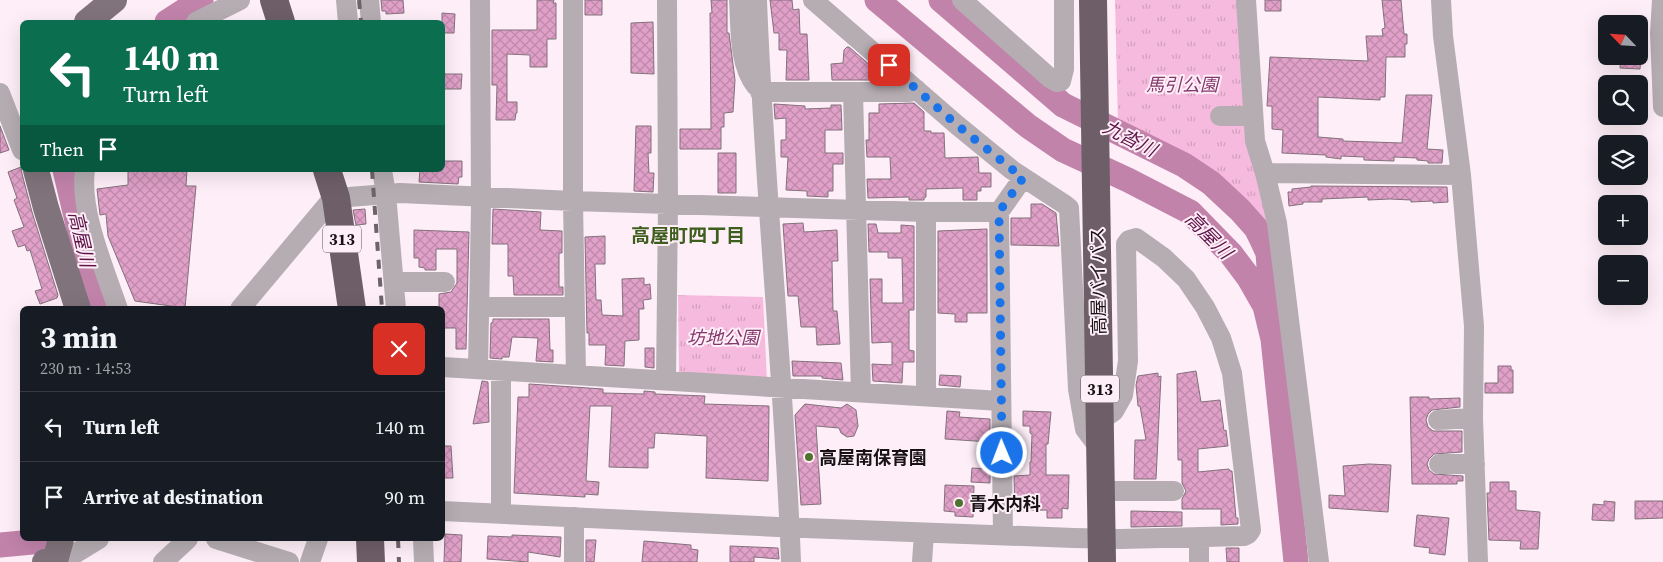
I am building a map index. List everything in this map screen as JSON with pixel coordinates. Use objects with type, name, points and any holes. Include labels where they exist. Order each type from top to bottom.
[{"type":"highway","points":[[274,0],[280,20]]},
{"type":"highway","name":"高屋バイパス","points":[[1092,0],[1101,550]]},
{"type":"highway","name":"313","points":[[329,172],[336,198],[352,306]]},
{"type":"highway","points":[[370,541],[371,562]]},
{"type":"main road","points":[[35,172],[77,306]]},
{"type":"street","points":[[200,20],[240,0]]},
{"type":"street","points":[[346,0],[348,20]]},
{"type":"street","points":[[369,0],[371,20]]},
{"type":"street","points":[[478,369],[480,0]]},
{"type":"street","points":[[573,0],[573,201],[576,375]]},
{"type":"street","points":[[666,380],[668,204],[667,0]]},
{"type":"street","points":[[739,0],[743,57],[752,82],[760,92]]},
{"type":"street","points":[[756,0],[760,92],[770,207],[791,562]]},
{"type":"street","points":[[760,92],[771,79],[768,0]]},
{"type":"street","points":[[813,0],[1023,178],[1068,208],[1078,389],[1085,429],[1100,449]]},
{"type":"street","points":[[962,0],[1050,78],[1057,82],[1061,81],[1064,69],[1064,0]]},
{"type":"street","points":[[1246,0],[1255,141],[1266,173],[1277,223],[1319,562]]},
{"type":"street","points":[[1441,0],[1443,36],[1461,175],[1474,326],[1473,418],[1478,562]]},
{"type":"street","points":[[1662,0],[1660,33],[1663,107]]},
{"type":"street","points":[[760,92],[909,92],[916,89]]},
{"type":"street","points":[[0,93],[20,145]]},
{"type":"street","points":[[853,93],[861,393]]},
{"type":"street","points":[[1220,116],[1253,116]]},
{"type":"street","points":[[85,172],[85,195],[90,224],[117,306]]},
{"type":"street","points":[[382,172],[395,282],[396,306]]},
{"type":"street","points":[[1266,173],[1461,175]]},
{"type":"street","points":[[1003,535],[999,212],[1023,178]]},
{"type":"street","points":[[243,306],[328,204],[336,198],[400,193],[573,201],[857,208],[926,212],[999,212]]},
{"type":"street","points":[[926,212],[926,397]]},
{"type":"street","points":[[445,511],[1003,535],[1101,550],[1120,539],[1244,536],[1251,530],[1232,373],[1221,338],[1205,307],[1186,279],[1164,258],[1136,238],[1129,240],[1126,244],[1128,361],[1123,395],[1114,411],[1100,421]]},
{"type":"street","points":[[395,282],[445,282]]},
{"type":"street","points":[[479,306],[575,307]]},
{"type":"street","points":[[445,367],[1001,401]]},
{"type":"street","points":[[501,371],[501,514]]},
{"type":"street","points":[[1438,420],[1473,418]]},
{"type":"street","points":[[1439,464],[1475,464]]},
{"type":"street","points":[[1100,491],[1174,492]]},
{"type":"street","points":[[574,517],[574,562]]},
{"type":"street","points":[[922,562],[924,533]]},
{"type":"street","points":[[1199,537],[1199,562]]},
{"type":"street","points":[[55,556],[72,556],[96,541]]},
{"type":"street","points":[[163,562],[186,541]]},
{"type":"street","points":[[221,541],[289,562]]},
{"type":"street","points":[[310,562],[317,541]]},
{"type":"street","points":[[423,541],[424,562]]},
{"type":"green space","name":"馬引公園","points":[[1115,0],[1242,0],[1269,221],[1259,227],[1244,202],[1208,171],[1118,125]]},
{"type":"green space","name":"坊地公園","points":[[678,295],[763,297],[767,381],[679,376]]},
{"type":"building","points":[[381,0],[403,0],[404,13],[386,14],[386,11],[382,11]]},
{"type":"building","points":[[537,0],[554,0],[553,3],[556,3],[556,39],[547,39],[547,67],[530,67],[530,55],[507,54],[507,102],[517,102],[517,113],[515,120],[496,120],[497,85],[492,85],[492,30],[537,30]]},
{"type":"building","points":[[585,0],[602,0],[602,15],[585,15]]},
{"type":"building","points":[[711,0],[727,0],[727,33],[729,33],[735,80],[733,112],[724,113],[724,127],[721,127],[721,149],[680,149],[680,129],[711,129]]},
{"type":"building","points":[[770,0],[792,0],[793,10],[799,9],[800,34],[807,34],[809,80],[786,80],[787,50],[779,50],[779,33],[774,33]]},
{"type":"building","points":[[1265,0],[1281,0],[1281,11],[1265,11]]},
{"type":"building","points":[[1382,0],[1401,0],[1404,34],[1407,34],[1405,57],[1386,57],[1385,97],[1380,97],[1380,100],[1318,97],[1318,137],[1343,139],[1343,141],[1402,143],[1406,95],[1432,95],[1427,149],[1443,150],[1442,163],[1428,163],[1428,161],[1417,160],[1417,158],[1394,157],[1394,161],[1364,160],[1364,157],[1341,156],[1341,159],[1326,157],[1326,155],[1282,153],[1283,130],[1272,129],[1272,106],[1267,106],[1270,57],[1368,61],[1366,36],[1383,36],[1382,29],[1385,28]]},
{"type":"building","points":[[442,13],[455,14],[454,33],[445,33],[445,20],[442,20]]},
{"type":"building","points":[[653,22],[654,74],[631,73],[631,23]]},
{"type":"building","points":[[847,47],[887,80],[832,80],[831,64],[843,63],[844,50]]},
{"type":"building","points":[[1620,65],[1640,65],[1640,69],[1620,68]]},
{"type":"building","points":[[445,74],[462,74],[461,89],[445,89]]},
{"type":"building","points":[[914,103],[924,112],[924,131],[944,133],[945,158],[978,157],[979,173],[991,173],[991,187],[981,187],[981,191],[977,191],[977,200],[963,200],[963,188],[926,189],[924,200],[909,200],[909,197],[868,198],[867,179],[891,179],[890,157],[867,157],[866,140],[869,140],[869,113],[879,113],[879,104]]},
{"type":"building","points":[[774,104],[805,106],[805,109],[831,108],[831,105],[841,105],[842,130],[825,130],[825,153],[843,153],[843,164],[833,164],[833,191],[828,191],[828,197],[807,196],[807,191],[786,190],[788,157],[781,157],[781,140],[786,140],[786,118],[775,119]]},
{"type":"building","points":[[0,126],[9,150],[0,153]]},
{"type":"building","points":[[636,126],[651,126],[651,153],[648,153],[649,173],[654,173],[653,192],[634,191]]},
{"type":"building","points":[[718,153],[736,153],[736,193],[718,193]]},
{"type":"building","points":[[445,161],[462,161],[462,177],[459,177],[458,184],[419,182],[420,172],[445,172]]},
{"type":"building","points":[[20,167],[58,295],[57,298],[40,304],[35,291],[42,289],[30,250],[27,251],[25,245],[18,247],[12,231],[24,227],[14,200],[17,198],[8,172]]},
{"type":"building","points":[[128,172],[187,172],[186,186],[196,186],[185,306],[135,301],[108,236],[106,214],[100,215],[97,189],[128,185]]},
{"type":"building","points":[[1311,186],[1447,187],[1448,202],[1411,202],[1411,200],[1390,199],[1368,200],[1368,197],[1322,199],[1322,202],[1303,202],[1303,204],[1289,206],[1288,192],[1292,192],[1292,189]]},
{"type":"building","points":[[1031,204],[1042,204],[1056,213],[1059,246],[1011,245],[1011,218],[1031,218]]},
{"type":"building","points":[[365,209],[366,224],[356,225],[353,210]]},
{"type":"building","points":[[493,209],[541,212],[540,230],[562,231],[562,253],[559,253],[559,287],[563,287],[563,295],[514,295],[513,276],[508,276],[508,244],[492,244]]},
{"type":"building","points":[[803,223],[804,232],[837,230],[838,261],[832,261],[833,311],[837,311],[840,344],[817,345],[816,327],[801,327],[798,296],[788,296],[783,224]]},
{"type":"building","points":[[868,224],[876,224],[878,233],[901,233],[901,225],[914,226],[914,310],[909,310],[909,350],[914,351],[914,362],[903,362],[902,383],[873,381],[872,364],[892,365],[892,342],[872,343],[870,279],[882,279],[882,303],[903,303],[902,258],[888,258],[888,252],[869,252]]},
{"type":"building","points":[[987,229],[987,313],[967,313],[967,322],[955,322],[955,314],[938,313],[938,231]]},
{"type":"building","points":[[414,230],[469,232],[466,349],[456,349],[456,328],[445,328],[445,306],[439,306],[439,294],[451,292],[457,283],[457,249],[436,249],[436,270],[425,270],[425,268],[419,267],[419,258],[414,258]]},
{"type":"building","points":[[605,236],[605,264],[595,264],[596,300],[601,300],[602,315],[623,316],[622,279],[644,278],[644,285],[650,284],[651,299],[643,300],[644,309],[639,309],[639,340],[625,341],[624,366],[605,365],[606,345],[589,345],[589,333],[587,333],[585,237]]},
{"type":"building","points":[[493,319],[549,319],[550,350],[553,350],[553,362],[536,361],[538,338],[512,337],[509,357],[502,357],[502,359],[490,358],[491,323]]},
{"type":"building","points":[[645,348],[654,348],[654,368],[645,367]]},
{"type":"building","points":[[792,361],[841,363],[843,380],[822,378],[822,376],[793,376]]},
{"type":"building","points":[[1498,366],[1511,366],[1511,370],[1513,370],[1513,393],[1485,393],[1485,383],[1498,383]]},
{"type":"building","points":[[1196,371],[1201,402],[1220,400],[1228,446],[1198,449],[1198,472],[1229,469],[1232,471],[1238,524],[1221,525],[1221,509],[1182,509],[1182,499],[1186,491],[1182,483],[1182,460],[1178,460],[1177,374]]},
{"type":"building","points":[[1158,373],[1158,377],[1161,376],[1156,479],[1134,479],[1135,440],[1146,440],[1140,406],[1138,406],[1136,385],[1138,376]]},
{"type":"building","points":[[940,375],[961,376],[960,387],[939,385]]},
{"type":"building","points":[[482,381],[488,382],[489,422],[473,424]]},
{"type":"building","points":[[529,384],[603,389],[603,393],[644,394],[644,391],[655,392],[655,394],[705,396],[704,404],[769,406],[768,481],[706,478],[707,436],[655,433],[654,448],[648,448],[648,468],[609,467],[612,406],[590,406],[586,481],[599,482],[598,495],[585,494],[585,497],[514,493],[518,397],[529,397]]},
{"type":"building","points":[[1410,397],[1429,397],[1429,399],[1460,398],[1460,407],[1432,410],[1426,420],[1428,427],[1433,431],[1462,431],[1462,452],[1434,454],[1427,464],[1429,470],[1434,474],[1463,476],[1463,481],[1457,481],[1457,484],[1412,484]]},
{"type":"building","points":[[805,404],[841,408],[847,404],[856,410],[858,426],[854,436],[847,437],[841,433],[839,428],[816,426],[821,504],[801,505],[795,415]]},
{"type":"building","points":[[947,411],[960,412],[959,417],[990,419],[990,442],[945,439]]},
{"type":"building","points":[[1023,411],[1051,412],[1048,444],[1046,444],[1046,475],[1069,475],[1068,509],[1062,508],[1062,518],[1047,518],[1047,510],[1015,511],[1014,476],[1030,475],[1032,434],[1030,433],[1030,426],[1023,426]]},
{"type":"building","points":[[445,446],[451,446],[453,478],[445,478]]},
{"type":"building","points":[[1391,465],[1388,512],[1329,508],[1329,495],[1345,496],[1343,466]]},
{"type":"building","points":[[972,468],[990,469],[990,483],[971,482]]},
{"type":"building","points":[[1490,482],[1509,482],[1509,491],[1516,491],[1516,510],[1540,512],[1538,549],[1520,549],[1521,541],[1489,540],[1487,493],[1490,493]]},
{"type":"building","name":"青木内科","points":[[945,485],[974,486],[973,517],[955,516],[955,512],[944,511]]},
{"type":"building","points":[[1604,501],[1615,502],[1614,521],[1592,520],[1593,504],[1604,505]]},
{"type":"building","points":[[1635,501],[1663,501],[1663,518],[1635,519]]},
{"type":"building","points":[[1131,511],[1182,512],[1182,526],[1131,527]]},
{"type":"building","points":[[1417,515],[1449,518],[1445,555],[1429,553],[1430,548],[1414,546]]},
{"type":"building","points":[[445,534],[462,535],[461,562],[444,562]]},
{"type":"building","points":[[512,535],[561,537],[560,557],[528,552],[528,562],[487,559],[488,536],[512,537]]},
{"type":"building","points":[[586,540],[596,540],[594,562],[586,562]]},
{"type":"building","points":[[644,541],[691,545],[691,549],[698,550],[697,562],[642,562]]},
{"type":"building","points":[[730,546],[778,548],[779,559],[754,557],[754,562],[730,562]]},
{"type":"building","points":[[1226,548],[1239,548],[1239,562],[1227,562]]},
{"type":"waterway","name":"高屋川","points":[[170,20],[201,0]]},
{"type":"waterway","name":"高屋川","points":[[877,0],[1028,126],[1063,150],[1128,180],[1190,212],[1231,254],[1249,278],[1265,306],[1273,339],[1296,562]]},
{"type":"waterway","name":"九沓川","points":[[941,0],[1063,105],[1184,165],[1211,183],[1240,210],[1256,228],[1268,253],[1269,267],[1265,306]]},
{"type":"waterway","name":"高屋川","points":[[65,172],[97,306]]},
{"type":"waterway","points":[[1264,222],[1268,239],[1268,253]]},
{"type":"waterway","name":"高屋川","points":[[0,545],[43,541]]},
{"type":"railway","points":[[359,0],[361,20]]},
{"type":"railway","points":[[372,172],[382,306]]},
{"type":"railway","points":[[398,541],[399,562]]},
{"type":"place","name":"高屋南保育園","points":[[809,457]]},
{"type":"place","name":"青木内科","points":[[959,503]]},
{"type":"district","name":"高屋町四丁目","points":[[688,235]]},
{"type":"route","points":[[889,65],[957,125],[1023,178],[999,212],[1002,453]]}]
